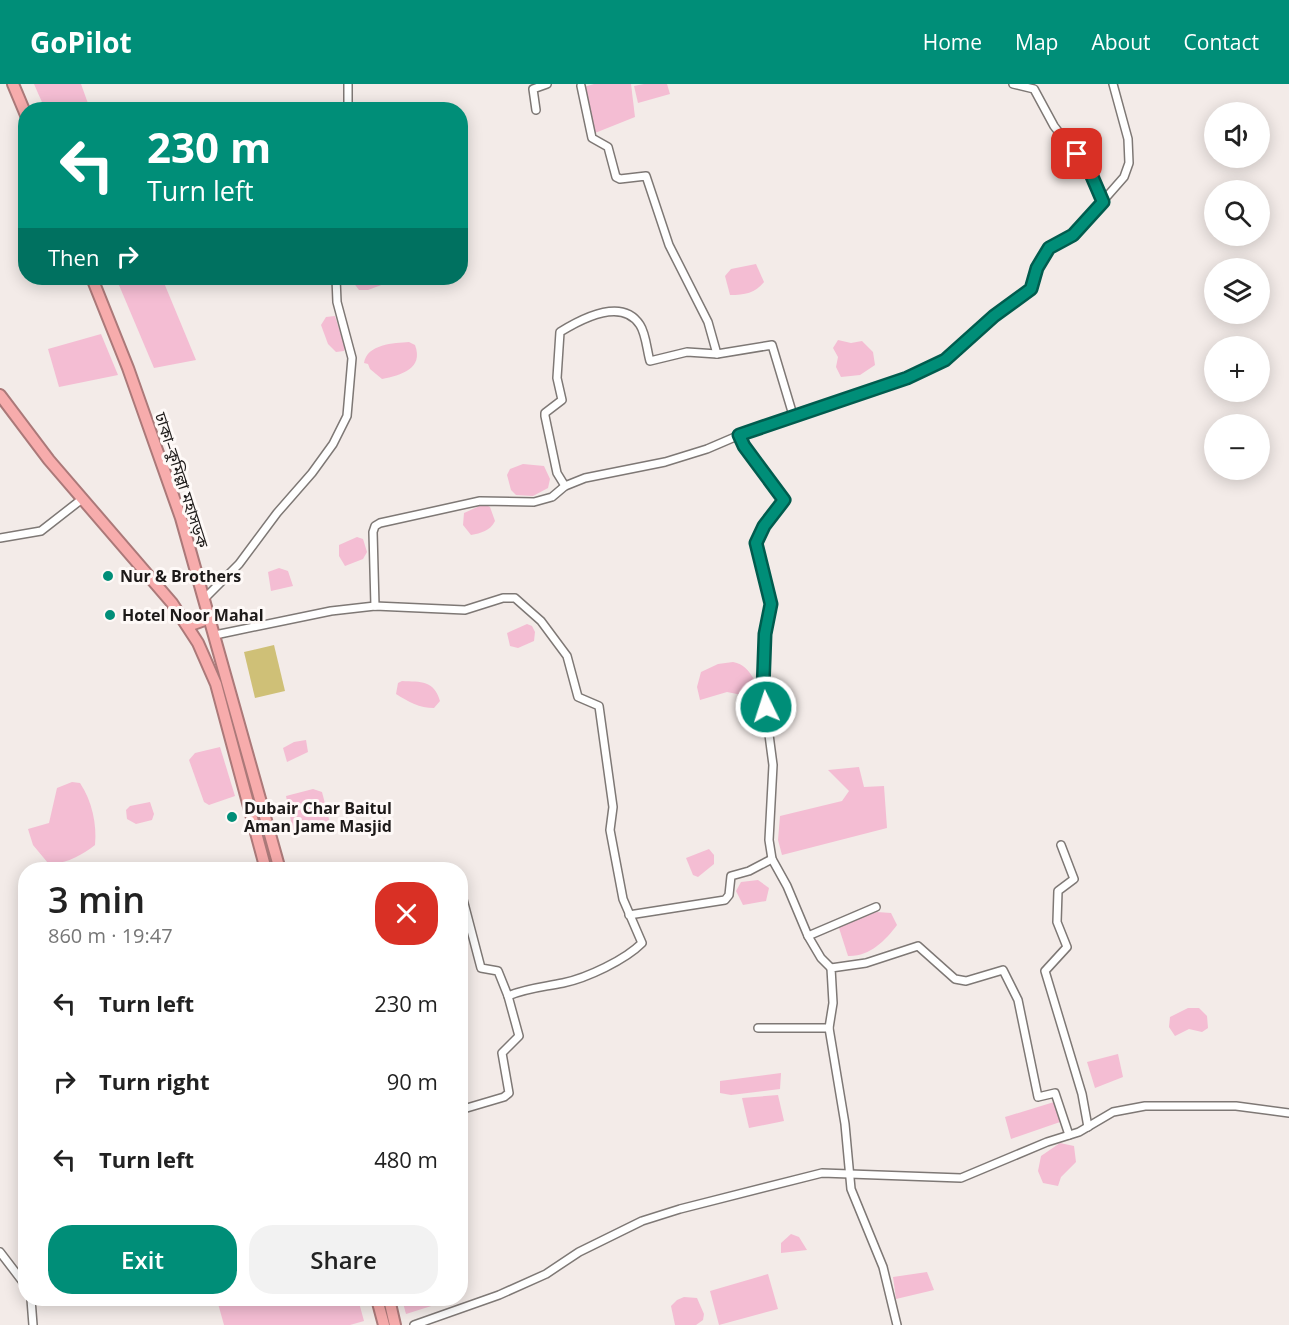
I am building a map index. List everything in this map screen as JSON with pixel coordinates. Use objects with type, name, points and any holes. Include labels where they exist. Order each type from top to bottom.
[{"type":"highway","points":[[13,84],[21,102]]},
{"type":"highway","name":"ঢাকা–কুমিল্লা মহাসড়ক","points":[[95,285],[181,518],[278,862]]},
{"type":"highway","points":[[0,395],[49,460],[148,573],[198,643],[222,706],[264,862]]},
{"type":"highway","points":[[188,626],[210,618]]},
{"type":"highway","points":[[198,643],[215,635]]},
{"type":"highway","points":[[379,1306],[384,1325]]},
{"type":"highway","points":[[391,1306],[395,1325]]},
{"type":"street","points":[[348,84],[348,102]]},
{"type":"street","points":[[536,110],[533,89],[547,84]]},
{"type":"street","points":[[1013,84],[1034,89],[1054,126],[1091,174],[1103,202]]},
{"type":"street","points":[[375,606],[375,526],[396,518],[480,501],[534,502],[552,497],[565,486],[585,478],[665,462],[707,449],[739,435],[907,378],[945,360],[994,316],[1031,289],[1037,268],[1049,248],[1073,235],[1124,177],[1129,163],[1128,139],[1113,84]]},
{"type":"street","points":[[581,86],[592,138],[608,147],[616,177],[620,179],[646,176],[669,245],[708,321],[717,354]]},
{"type":"street","points":[[204,599],[239,564],[277,513],[312,473],[333,444],[346,416],[352,358],[336,302],[336,285]]},
{"type":"street","points":[[565,486],[557,473],[544,416],[562,400],[557,378],[560,332],[590,316],[615,310],[631,316],[641,326],[650,361],[687,352],[717,354],[772,345],[794,416]]},
{"type":"street","points":[[739,435],[744,446],[784,500],[764,526],[756,543],[771,604],[765,634],[763,689],[773,765],[769,840],[772,859],[788,886],[808,936],[821,958],[831,968],[833,1003],[829,1028],[845,1125],[851,1189],[890,1288],[897,1325]]},
{"type":"street","points":[[0,538],[41,531],[82,499]]},
{"type":"street","points":[[215,635],[319,613],[375,606],[465,610],[502,598],[515,598],[541,621],[567,656],[578,697],[599,706],[613,807],[610,830],[629,915],[641,944],[589,976],[537,986],[508,996]]},
{"type":"street","points":[[1061,845],[1074,879],[1058,891],[1057,922],[1066,947],[1045,971],[1082,1094],[1088,1127]]},
{"type":"street","points":[[629,915],[725,900],[729,895],[731,876],[749,871],[772,859]]},
{"type":"street","points":[[808,936],[876,908]]},
{"type":"street","points":[[468,917],[482,968],[498,971],[508,996],[519,1036],[502,1053],[509,1093],[504,1097],[468,1108]]},
{"type":"street","points":[[831,968],[866,963],[910,951],[918,946],[955,979],[966,981],[1003,970],[1018,1000],[1038,1097],[1055,1094],[1069,1135]]},
{"type":"street","points":[[758,1028],[829,1028]]},
{"type":"street","points":[[468,1306],[546,1274],[579,1252],[642,1221],[680,1209],[822,1173],[836,1171],[850,1175],[961,1178],[1088,1127],[1113,1112],[1145,1106],[1236,1106],[1289,1113]]},
{"type":"street","points":[[0,1252],[18,1276]]},
{"type":"street","points":[[32,1306],[33,1325]]},
{"type":"street","points":[[414,1325],[468,1306]]},
{"type":"shaded area","points":[[34,84],[81,84],[87,102],[42,102]]},
{"type":"shaded area","points":[[594,84],[631,84],[635,117],[595,133],[584,87]]},
{"type":"shaded area","points":[[667,84],[670,94],[638,103],[634,86]]},
{"type":"shaded area","points":[[756,264],[764,282],[749,293],[730,295],[725,276],[731,269]]},
{"type":"shaded area","points":[[119,285],[165,285],[196,360],[154,368]]},
{"type":"shaded area","points":[[355,285],[381,285],[368,290],[359,290]]},
{"type":"shaded area","points":[[335,316],[345,347],[344,351],[336,352],[328,344],[321,325],[326,317]]},
{"type":"shaded area","points":[[101,334],[118,375],[59,387],[48,349]]},
{"type":"shaded area","points":[[838,340],[851,343],[862,341],[873,352],[875,365],[860,375],[841,377],[836,367],[838,357],[833,348]]},
{"type":"shaded area","points":[[409,342],[415,345],[416,360],[409,370],[403,373],[382,379],[370,369],[368,364],[364,363],[370,352],[376,348]]},
{"type":"shaded area","points":[[523,464],[544,466],[550,479],[548,488],[533,496],[516,495],[511,490],[507,475],[510,469]]},
{"type":"shaded area","points":[[484,504],[490,507],[495,521],[488,529],[471,535],[463,525],[464,513]]},
{"type":"shaded area","points":[[357,537],[363,539],[367,552],[363,559],[345,566],[339,556],[339,545]]},
{"type":"shaded area","points":[[279,568],[288,571],[293,586],[271,591],[268,572]]},
{"type":"shaded area","points":[[527,624],[532,626],[535,632],[534,641],[518,648],[510,646],[507,633]]},
{"type":"shaded area","points":[[274,645],[285,691],[255,698],[244,652]]},
{"type":"shaded area","points":[[733,662],[745,668],[754,679],[750,689],[742,695],[727,692],[700,700],[697,687],[701,672],[718,664]]},
{"type":"shaded area","points":[[402,681],[421,682],[430,686],[440,701],[434,708],[410,702],[396,694],[398,683]]},
{"type":"shaded area","points":[[306,740],[308,752],[287,762],[283,748],[294,742]]},
{"type":"shaded area","points":[[220,747],[235,796],[209,805],[204,802],[189,760],[195,753]]},
{"type":"shaded area","points":[[859,767],[864,787],[884,786],[887,828],[782,855],[778,840],[780,816],[842,801],[849,791],[828,770]]},
{"type":"shaded area","points":[[72,782],[80,783],[91,805],[95,845],[73,858],[61,862],[47,862],[33,845],[28,829],[49,823],[57,788]]},
{"type":"shaded area","points":[[313,789],[322,792],[330,823],[325,830],[293,831],[286,796]]},
{"type":"shaded area","points":[[150,802],[154,814],[152,820],[136,824],[127,819],[126,810],[130,806]]},
{"type":"shaded area","points":[[709,849],[714,855],[714,864],[698,877],[693,875],[686,858]]},
{"type":"shaded area","points":[[758,880],[769,888],[766,901],[743,905],[736,891],[741,882]]},
{"type":"shaded area","points":[[877,912],[891,913],[897,925],[870,951],[848,956],[839,928],[846,922]]},
{"type":"shaded area","points":[[1188,1008],[1199,1008],[1207,1016],[1208,1028],[1202,1032],[1189,1029],[1175,1036],[1169,1027],[1170,1017]]},
{"type":"shaded area","points":[[1118,1054],[1123,1077],[1095,1088],[1087,1062]]},
{"type":"shaded area","points":[[781,1073],[780,1089],[731,1095],[720,1093],[720,1081]]},
{"type":"shaded area","points":[[778,1095],[784,1121],[749,1128],[742,1098]]},
{"type":"shaded area","points":[[1054,1102],[1060,1122],[1011,1139],[1005,1117]]},
{"type":"shaded area","points":[[1060,1143],[1074,1146],[1076,1162],[1061,1177],[1058,1186],[1043,1183],[1038,1171],[1041,1156]]},
{"type":"shaded area","points":[[791,1234],[799,1237],[807,1250],[781,1253],[781,1243]]},
{"type":"shaded area","points":[[927,1272],[934,1290],[896,1299],[893,1277]]},
{"type":"shaded area","points":[[768,1274],[778,1309],[719,1325],[710,1291]]},
{"type":"shaded area","points":[[684,1297],[697,1298],[704,1314],[703,1320],[696,1325],[675,1325],[671,1306]]},
{"type":"shaded area","points":[[219,1306],[360,1306],[364,1321],[350,1325],[224,1325]]},
{"type":"shaded area","points":[[404,1306],[431,1306],[406,1314]]},
{"type":"place","name":"Nur & Brothers","points":[[108,576]]},
{"type":"place","name":"Hotel Noor Mahal","points":[[110,615]]},
{"type":"place","name":"Dubair Char Baitul Aman Jame Masjid","points":[[232,817]]},
{"type":"route","points":[[766,707],[763,689],[765,634],[771,604],[767,579],[756,543],[764,526],[774,516],[784,500],[744,446],[739,435],[907,378],[945,360],[961,349],[994,316],[1031,289],[1037,268],[1049,248],[1073,235],[1103,202],[1091,174],[1077,154]]}]
